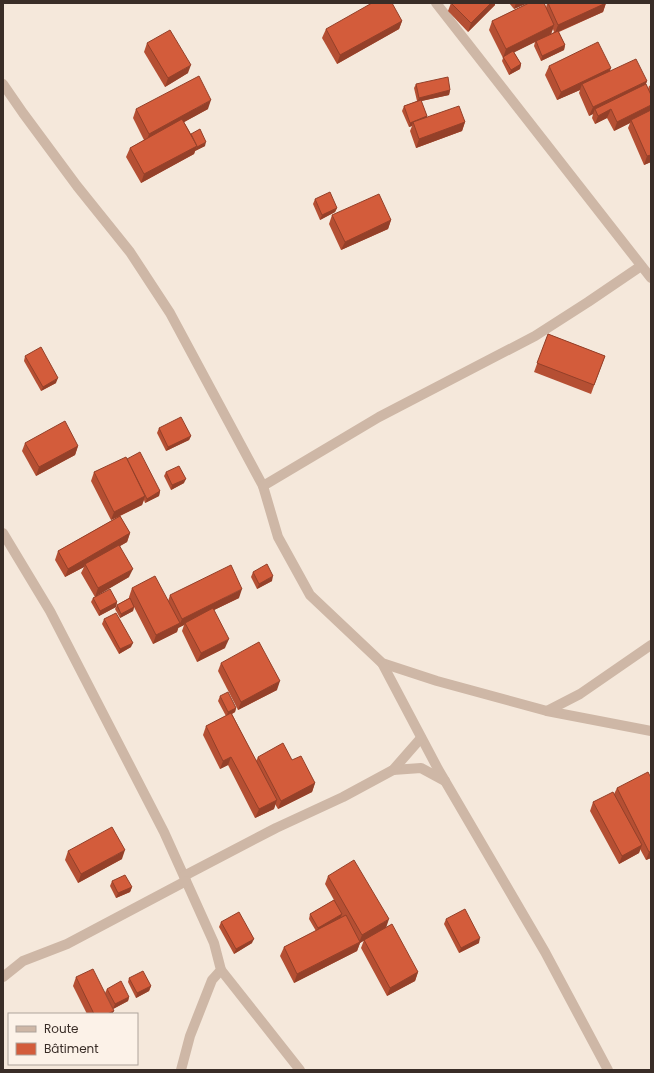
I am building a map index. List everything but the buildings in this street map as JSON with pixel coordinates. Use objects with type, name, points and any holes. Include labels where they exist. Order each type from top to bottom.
[{"type":"street","points":[[436,3],[651,278]]},
{"type":"street","points":[[3,84],[68,174],[130,252],[170,313],[263,486],[278,537],[310,595],[382,663],[445,781],[546,952],[608,1070]]},
{"type":"street","points":[[263,486],[379,417],[535,336],[641,266]]},
{"type":"street","points":[[3,533],[50,611],[164,832],[214,944],[221,970],[300,1070]]},
{"type":"street","points":[[547,711],[580,694],[651,645]]},
{"type":"street","points":[[382,663],[437,681],[547,711],[651,731]]},
{"type":"street","points":[[3,977],[23,961],[67,944],[276,828],[344,797],[393,770],[421,738]]},
{"type":"street","points":[[393,770],[421,768],[445,781]]},
{"type":"street","points":[[181,1070],[190,1036],[209,987],[212,980],[221,970]]}]
